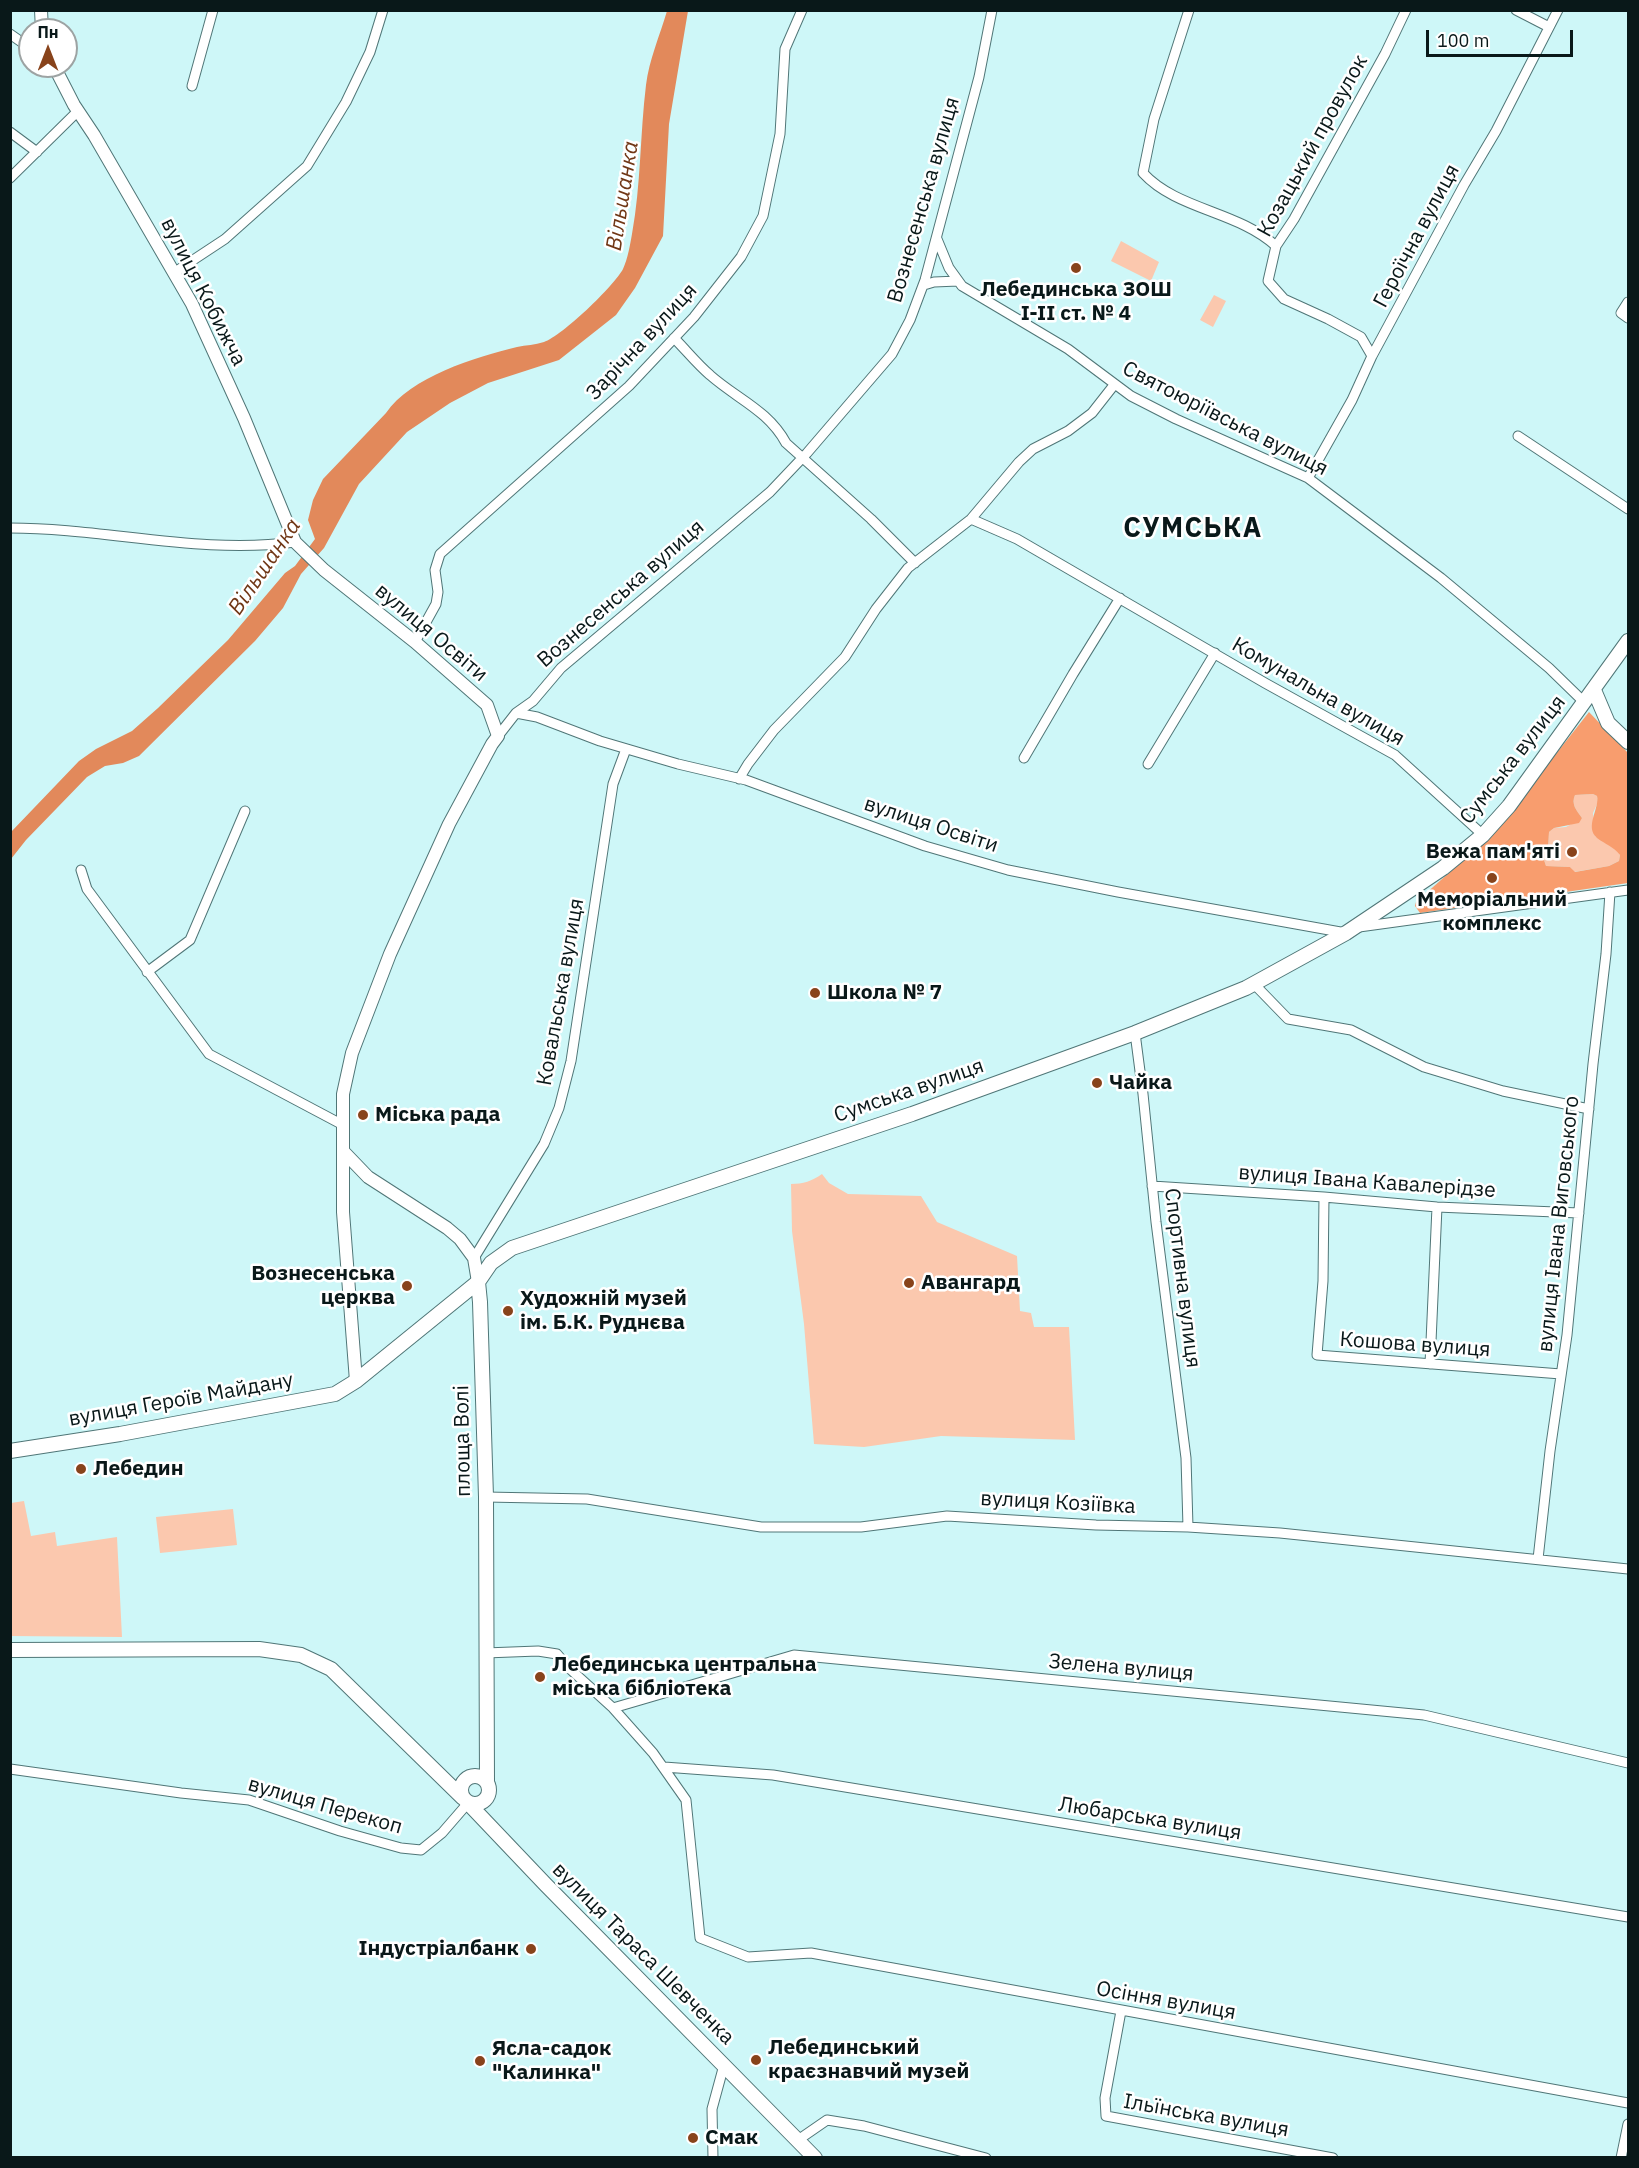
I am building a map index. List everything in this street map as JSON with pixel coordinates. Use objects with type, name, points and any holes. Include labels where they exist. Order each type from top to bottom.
[{"type":"main road","name":"Сумська вулиця","points":[[478,1282],[491,1263],[512,1248],[524,1243],[912,1114],[1135,1033],[1254,984],[1349,930],[1443,868],[1483,835],[1509,806],[1629,641]]},
{"type":"main road","points":[[1594,690],[1608,723],[1629,742]]},
{"type":"main road","points":[[356,1382],[478,1282]]},
{"type":"main road","name":"площа Волі","points":[[478,1282],[486,1497],[485,1653],[489,1825]]},
{"type":"main road","name":"вулиця Героїв Майдану","points":[[10,1451],[120,1434],[335,1394],[356,1382]]},
{"type":"main road","name":"вулиця Тараса Шевченка","points":[[10,1650],[259,1649],[301,1655],[331,1669],[489,1825],[546,1886],[815,2157]]},
{"type":"main road","points":[[442,1779],[470,1778],[481,1778],[487,1790],[478,1804],[465,1801],[460,1790],[470,1778],[486,1758]]},
{"type":"street","points":[[192,86],[213,10]]},
{"type":"street","points":[[175,272],[225,239],[307,166],[346,102],[370,52],[383,10]]},
{"type":"street","name":"Зарічна вулиця","points":[[414,642],[436,604],[438,592],[435,570],[440,554],[621,394],[694,317],[741,258],[763,216],[780,134],[785,49],[802,10]]},
{"type":"street","name":"Вознесенська вулиця","points":[[356,1382],[344,1212],[344,1094],[352,1053],[390,954],[449,824],[498,736],[516,713],[533,701],[561,668],[770,492],[892,354],[910,320],[924,285],[979,77],[992,10]]},
{"type":"street","points":[[1189,10],[1154,119],[1143,173],[1152,183],[1177,197],[1240,222],[1264,235],[1276,246]]},
{"type":"street","name":"Козацький провулок","points":[[1372,356],[1361,338],[1328,319],[1284,299],[1268,280],[1276,246],[1294,219],[1385,54],[1406,10]]},
{"type":"street","points":[[1515,10],[1549,27]]},
{"type":"street","name":"Героїчна вулиця","points":[[1308,478],[1352,400],[1372,356],[1496,130],[1558,10]]},
{"type":"street","name":"вулиця Кобижча","points":[[60,78],[192,304],[244,418],[297,544]]},
{"type":"street","points":[[10,178],[78,111]]},
{"type":"street","points":[[10,132],[37,152]]},
{"type":"street","name":"Святоюріївська вулиця","points":[[937,240],[950,268],[962,286],[1068,349],[1131,396],[1176,419],[1308,478],[1441,578],[1549,668],[1585,703]]},
{"type":"street","points":[[924,285],[934,282],[958,281]]},
{"type":"street","points":[[1625,315],[1629,302]]},
{"type":"street","points":[[674,338],[710,375],[754,407],[778,428],[786,443],[871,519],[915,563]]},
{"type":"street","points":[[739,778],[774,730],[846,657],[876,609],[908,568],[971,519],[1019,462],[1033,449],[1068,431],[1092,413],[1114,385]]},
{"type":"street","points":[[1518,436],[1629,509]]},
{"type":"street","name":"Комунальна вулиця","points":[[971,519],[1017,538],[1265,683],[1395,755],[1483,835]]},
{"type":"street","points":[[10,528],[236,545],[297,544]]},
{"type":"street","name":"вулиця Освіти","points":[[297,544],[324,570],[414,642],[487,705],[498,736]]},
{"type":"street","points":[[1024,758],[1120,598]]},
{"type":"street","name":"Комунальна вулиця","points":[[1148,764],[1215,653]]},
{"type":"street","name":"вулиця Освіти","points":[[516,713],[537,717],[626,749],[739,778],[916,843],[1008,870],[1129,894],[1349,930]]},
{"type":"street","name":"Ковальська вулиця","points":[[474,1258],[544,1144],[559,1108],[571,1061],[612,784],[626,749]]},
{"type":"street","points":[[147,972],[190,940],[246,811]]},
{"type":"street","points":[[81,870],[87,889],[209,1054],[343,1125]]},
{"type":"street","name":"Сумська вулиця","points":[[1349,930],[1629,890]]},
{"type":"street","name":"вулиця Івана Виговського","points":[[1538,1559],[1579,1212],[1606,954],[1610,892]]},
{"type":"street","points":[[1254,984],[1287,1019],[1351,1030],[1424,1067],[1503,1091],[1588,1109]]},
{"type":"street","name":"Спортивна вулиця","points":[[1135,1033],[1186,1458],[1188,1527]]},
{"type":"street","points":[[343,1151],[368,1177],[447,1228],[468,1248],[474,1258],[478,1282]]},
{"type":"street","name":"вулиця Івана Кавалерідзе","points":[[1152,1186],[1437,1207],[1579,1212]]},
{"type":"street","name":"Кошова вулиця","points":[[1324,1197],[1323,1281],[1317,1356],[1561,1374]]},
{"type":"street","points":[[1430,1364],[1437,1207]]},
{"type":"street","name":"вулиця Козіївка","points":[[486,1497],[587,1499],[761,1527],[861,1527],[947,1516],[1096,1525],[1188,1527],[1280,1533],[1629,1569]]},
{"type":"street","points":[[485,1653],[538,1651],[557,1654],[612,1707],[664,1767]]},
{"type":"street","name":"Зелена вулиця","points":[[612,1707],[794,1655],[1424,1715],[1629,1763]]},
{"type":"street","name":"Любарська вулиця","points":[[664,1767],[773,1775],[1629,1917]]},
{"type":"street","name":"Осіння вулиця","points":[[664,1767],[686,1800],[700,1938],[748,1957],[811,1953],[1629,2103]]},
{"type":"street","name":"вулиця Перекоп","points":[[10,1769],[181,1793],[249,1800],[340,1831],[401,1848],[421,1851],[442,1833],[465,1801]]},
{"type":"street","name":"Ільїнська вулиця","points":[[1121,2011],[1104,2098],[1106,2116],[1333,2157]]},
{"type":"street","points":[[713,2157],[712,2109],[724,2065]]},
{"type":"street","points":[[798,2140],[827,2120],[864,2126],[986,2157]]},
{"type":"street","points":[[1621,2157],[1629,2124]]},
{"type":"shaded area","points":[[667,11],[688,11],[669,124],[663,236],[635,288],[616,315],[559,360],[488,383],[450,403],[407,432],[359,484],[324,548],[301,574],[283,608],[255,641],[139,756],[123,763],[105,766],[87,777],[26,840],[11,859],[11,832],[79,761],[96,749],[132,731],[158,708],[228,640],[285,573],[295,566],[315,539],[308,520],[313,500],[323,479],[397,400],[427,379],[445,370],[483,356],[541,343],[552,338],[587,310],[618,277],[628,256],[635,216],[647,76]]},
{"type":"shaded area","points":[[1121,241],[1159,262],[1151,281],[1111,261]]},
{"type":"shaded area","points":[[1214,295],[1226,301],[1213,327],[1200,320]]},
{"type":"shaded area","points":[[1589,712],[1628,753],[1628,883],[1420,913],[1415,906],[1416,902],[1492,835]],"holes":[[[1593,794],[1597,796],[1592,823],[1593,834],[1618,852],[1619,861],[1609,866],[1575,872],[1570,867],[1546,866],[1544,860],[1548,849],[1549,832],[1554,828],[1579,823],[1582,818],[1574,804],[1575,795]]]},
{"type":"shaded area","points":[[1593,794],[1597,796],[1598,802],[1593,813],[1595,836],[1617,850],[1620,855],[1619,861],[1609,866],[1574,872],[1570,867],[1546,866],[1544,860],[1548,849],[1549,832],[1554,828],[1566,827],[1582,818],[1574,804],[1575,795]]},
{"type":"shaded area","name":"Авангард","points":[[822,1174],[829,1183],[848,1194],[921,1196],[937,1222],[1017,1256],[1020,1311],[1031,1313],[1034,1327],[1069,1327],[1075,1440],[941,1436],[864,1447],[814,1444],[804,1324],[792,1231],[791,1184],[807,1182]]},
{"type":"shaded area","points":[[24,1501],[31,1536],[55,1532],[57,1546],[117,1537],[122,1637],[11,1636],[11,1503]]},
{"type":"shaded area","points":[[233,1509],[237,1545],[160,1553],[156,1517]]},
{"type":"place","name":"Лебединська ЗОШ І-ІІ ст. № 4","points":[[1076,268]]},
{"type":"place","name":"Вежа пам'яті","points":[[1572,852]]},
{"type":"place","name":"Меморіальний комплекс","points":[[1492,878]]},
{"type":"place","name":"Школа № 7","points":[[815,993]]},
{"type":"place","name":"Чайка","points":[[1097,1083]]},
{"type":"place","name":"Міська рада","points":[[363,1115]]},
{"type":"place","name":"Авангард","points":[[909,1283]]},
{"type":"place","name":"Вознесенська церква","points":[[407,1286]]},
{"type":"place","name":"Художній музей ім. Б.К. Руднєва","points":[[508,1311]]},
{"type":"place","name":"Лебедин","points":[[81,1469]]},
{"type":"place","name":"Лебединська центральна міська бібліотека","points":[[540,1677]]},
{"type":"place","name":"Індустріалбанк","points":[[531,1949]]},
{"type":"place","name":"Лебединський краєзнавчий музей","points":[[756,2060]]},
{"type":"place","name":"Ясла-садок \"Калинка\"","points":[[480,2061]]},
{"type":"place","name":"Смак","points":[[693,2138]]},
{"type":"district","name":"СУМСЬКА","points":[[1193,529]]},
{"type":"water label","name":"Вільшанка","points":[[623,196]]},
{"type":"water label","name":"Вільшанка","points":[[265,567]]}]
